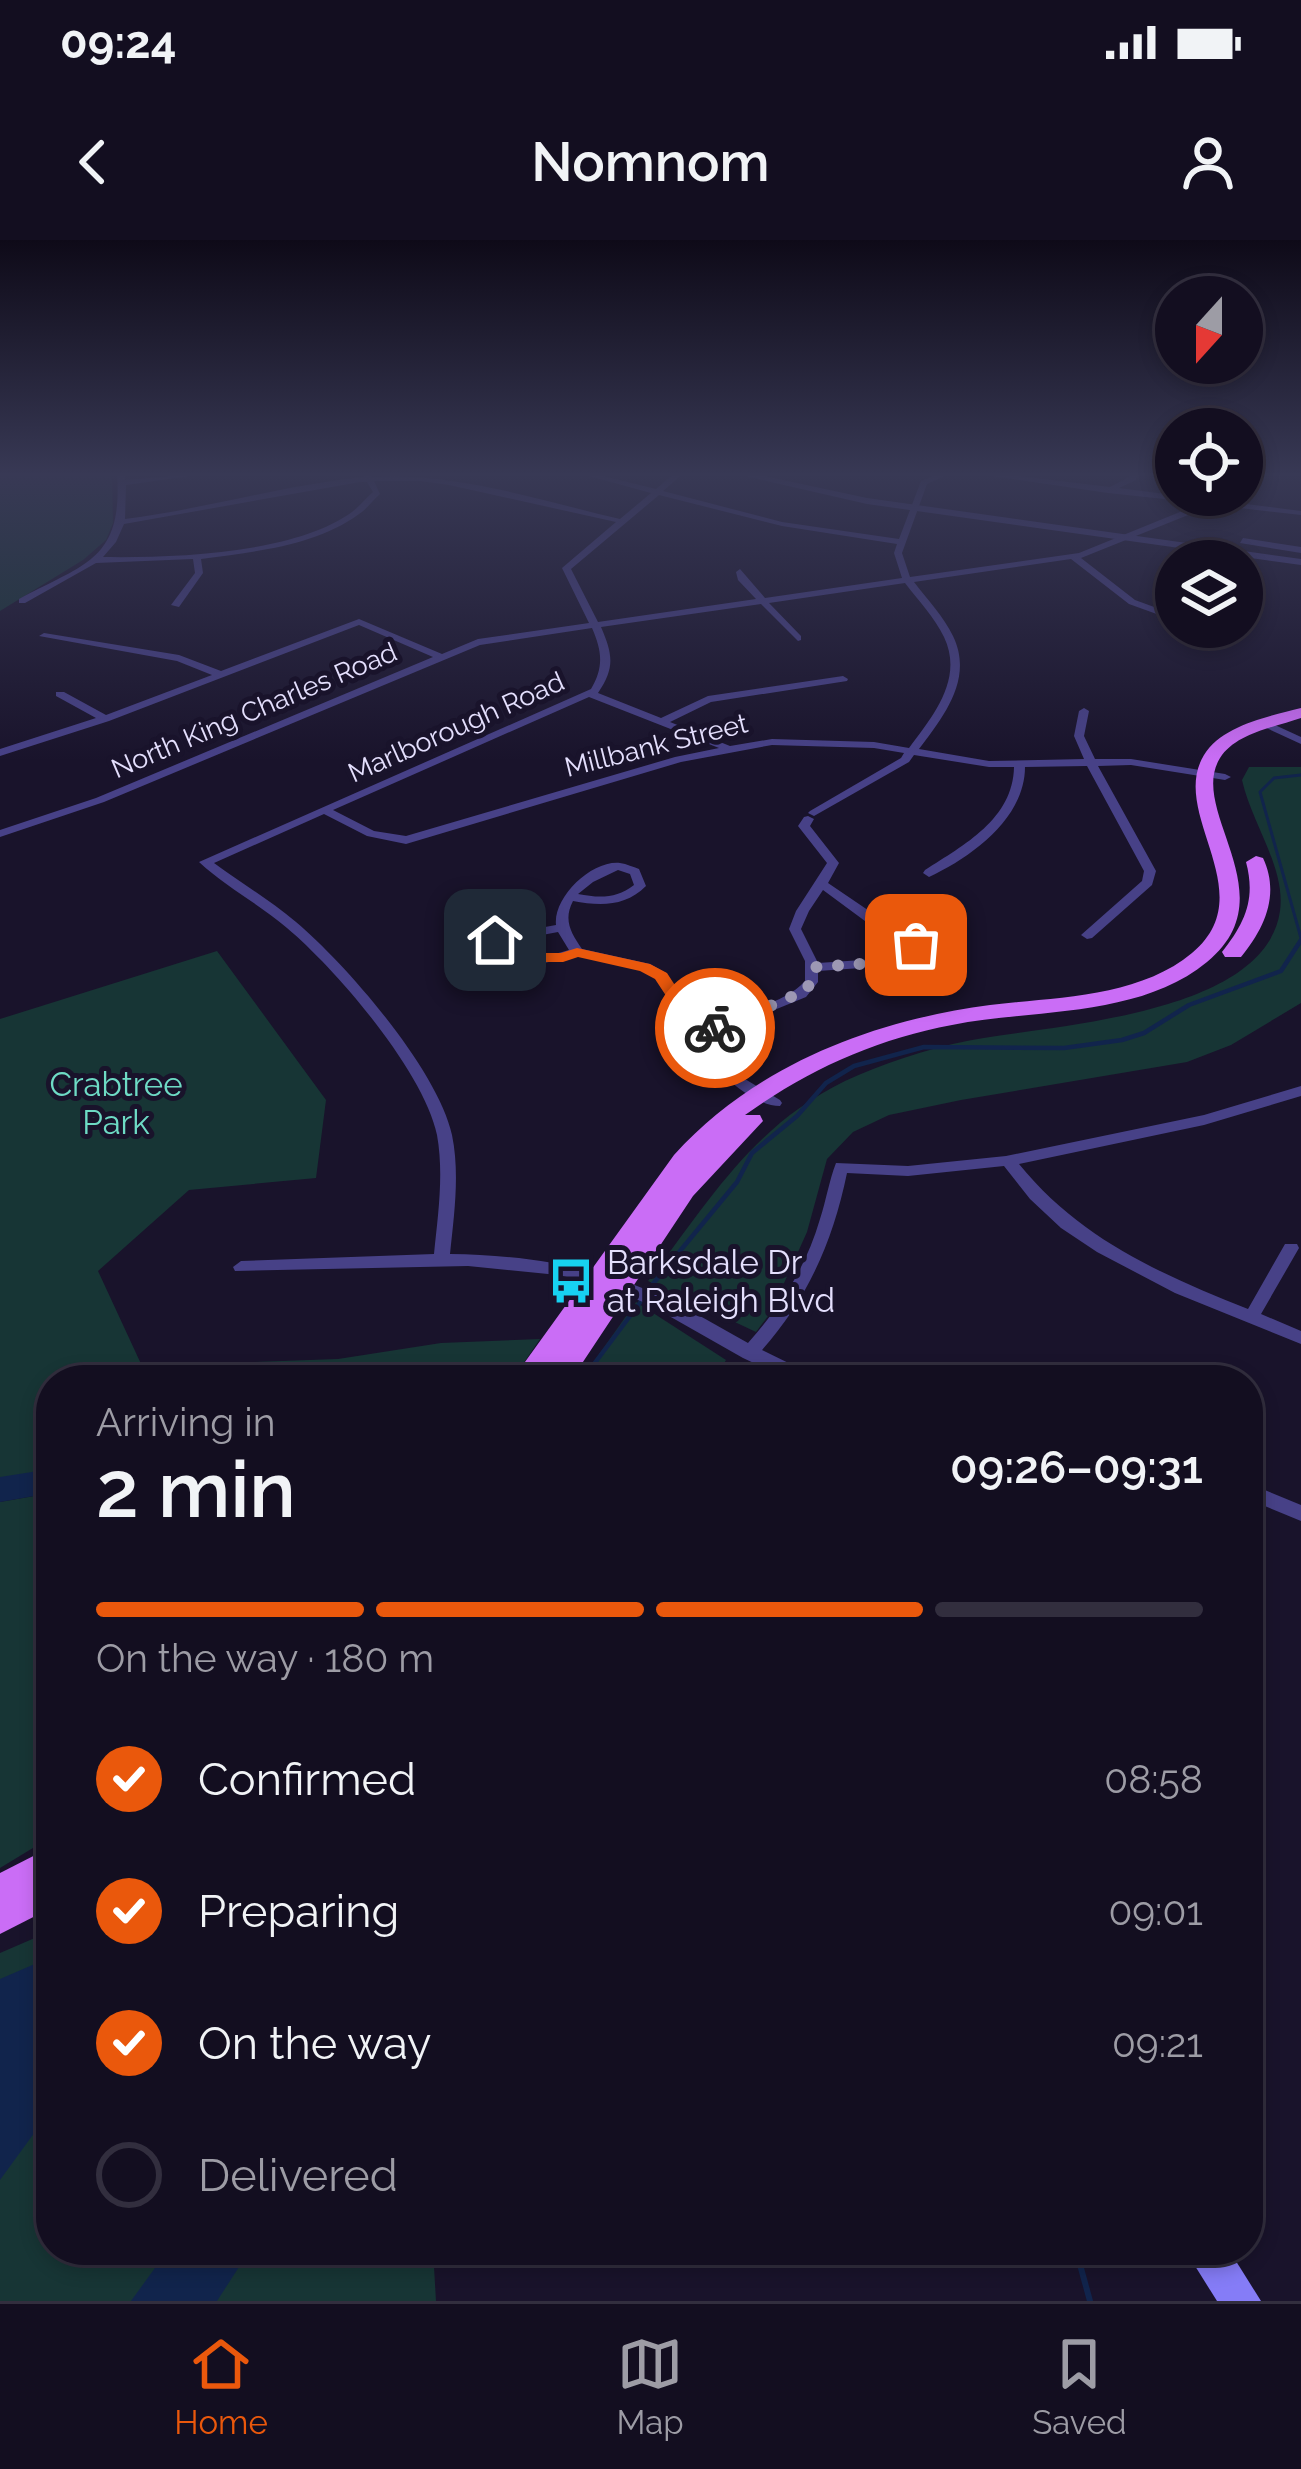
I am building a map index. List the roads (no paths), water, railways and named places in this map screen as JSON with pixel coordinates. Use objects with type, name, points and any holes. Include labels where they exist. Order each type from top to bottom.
[{"type":"main road","points":[[539,1365],[705,1163],[767,1098],[911,1041],[1128,1003],[1174,989],[1216,967],[1246,939],[1262,894],[1261,878],[1217,775],[1270,726],[1301,718]]},
{"type":"main road","points":[[564,1365],[610,1282]]},
{"type":"main road","points":[[0,1894],[36,1874]]},
{"type":"main road","points":[[0,1915],[36,1895]]},
{"type":"main road","points":[[1216,2265],[1241,2301]]},
{"type":"street","points":[[22,601],[77,569]]},
{"type":"street","points":[[176,605],[198,569]]},
{"type":"street","name":"Marlborough Road","points":[[441,1262],[446,1149],[439,1115],[422,1084],[390,1038],[295,928],[205,862],[590,694],[610,668],[567,569]]},
{"type":"street","points":[[767,1098],[716,1060],[724,1032],[735,1021],[807,990],[815,967],[795,929],[800,909],[824,886],[833,863],[804,826],[811,816],[886,775],[912,752],[940,718],[954,680],[955,659],[948,634],[905,569]]},
{"type":"street","name":"North King Charles Road","points":[[0,834],[100,800],[478,642],[983,569]]},
{"type":"street","points":[[1090,569],[1132,602],[1155,610]]},
{"type":"street","points":[[740,572],[798,638]]},
{"type":"street","points":[[0,753],[105,719],[358,622],[441,657]]},
{"type":"street","points":[[44,636],[179,658],[221,675]]},
{"type":"street","points":[[661,722],[708,699],[842,680]]},
{"type":"street","points":[[60,694],[105,719]]},
{"type":"street","points":[[590,694],[726,748]]},
{"type":"street","points":[[1084,711],[1079,736],[1150,872],[1148,882],[1088,935]]},
{"type":"street","points":[[1270,726],[1301,741]]},
{"type":"street","name":"Millbank Street","points":[[326,810],[371,834],[406,841],[726,748],[815,741],[1019,764],[1091,761],[1217,775]]},
{"type":"street","points":[[929,873],[969,846],[1015,802],[1022,784],[1019,764]]},
{"type":"street","points":[[572,897],[604,901],[629,897],[640,886],[635,872],[618,866],[585,881],[572,897],[561,916],[562,928],[577,952]]},
{"type":"street","points":[[815,967],[933,959],[911,940],[872,920],[849,897],[824,886]]},
{"type":"street","points":[[562,928],[495,940],[516,957],[563,958],[577,952],[645,968],[661,976],[683,1011],[724,1032]]},
{"type":"street","points":[[749,1353],[812,1273],[829,1227],[841,1167],[924,1172],[1009,1162],[1253,1109],[1301,1091]]},
{"type":"street","points":[[1009,1162],[1050,1212],[1083,1236],[1301,1338]]},
{"type":"street","points":[[1252,1316],[1291,1248]]},
{"type":"street","points":[[241,1268],[501,1262],[610,1282],[775,1365]]},
{"type":"street","points":[[1263,1497],[1301,1513]]},
{"type":"water","points":[[36,1471],[36,1496],[0,1502],[0,1477]]},
{"type":"water","points":[[36,1963],[36,2131],[0,2180],[0,1979]]},
{"type":"water","points":[[157,2265],[240,2265],[217,2301],[131,2301]]},
{"type":"waterway","points":[[1301,775],[1274,778],[1260,792],[1301,938]]},
{"type":"waterway","points":[[647,1291],[737,1182],[752,1153],[797,1116],[826,1083],[854,1066],[924,1047],[1064,1048],[1122,1040],[1144,1033],[1189,1005],[1281,971],[1301,940]]},
{"type":"waterway","points":[[593,1365],[642,1300]]},
{"type":"waterway","points":[[1080,2265],[1090,2301]]},
{"type":"place","name":"Barksdale Dr at Raleigh Blvd","points":[[571,1281]]},
{"type":"park label","name":"Crabtree Park","points":[[116,1103]]}]
